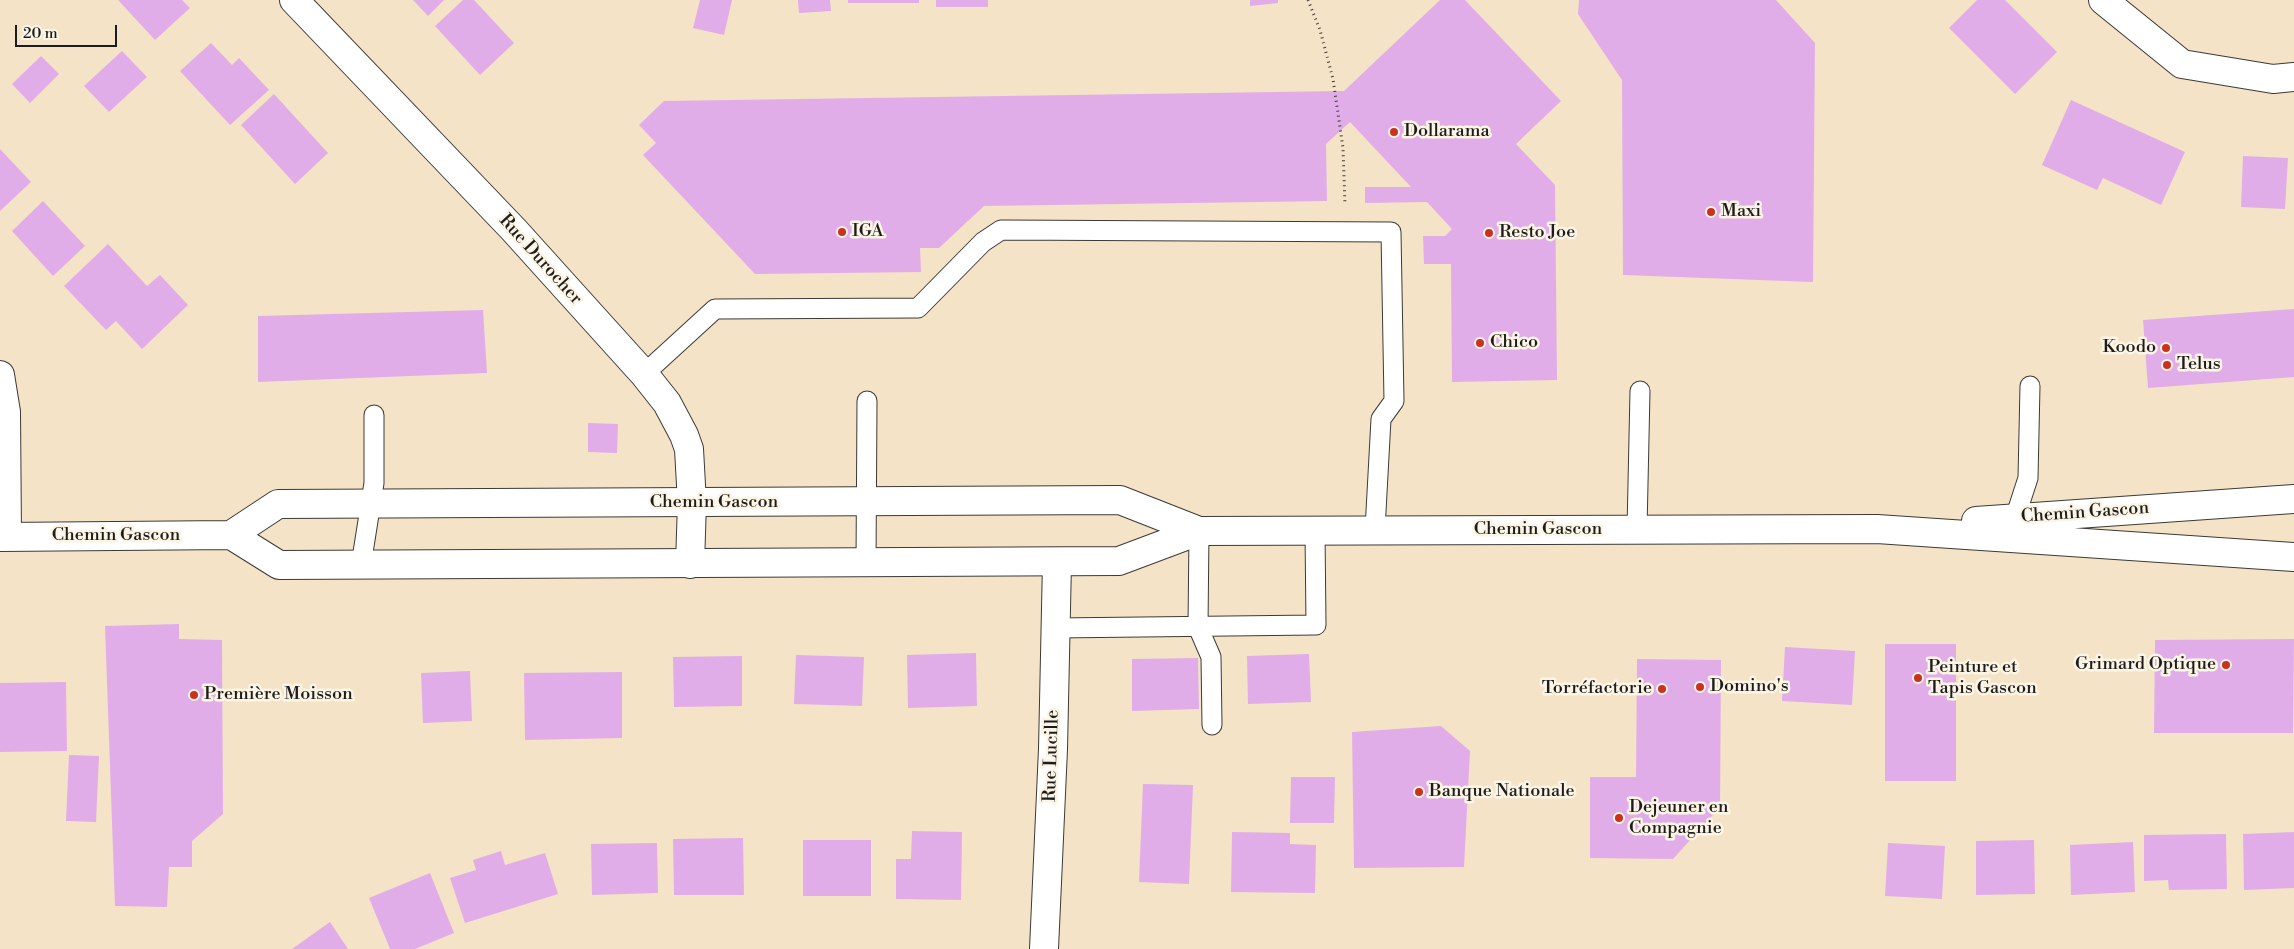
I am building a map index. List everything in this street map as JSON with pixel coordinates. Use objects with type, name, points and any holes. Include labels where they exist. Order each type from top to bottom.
[{"type":"main road","name":"Rue Durocher","points":[[294,0],[509,225],[644,374],[667,403],[684,435],[689,449],[692,503],[690,564]]},
{"type":"main road","points":[[2103,0],[2182,64],[2273,79],[2294,77]]},
{"type":"main road","points":[[0,375],[6,412],[4,536]]},
{"type":"main road","name":"Chemin Gascon","points":[[1877,529],[2294,499]]},
{"type":"main road","name":"Chemin Gascon","points":[[231,535],[278,504],[1120,500],[1199,531]]},
{"type":"main road","name":"Chemin Gascon","points":[[4,536],[231,535],[279,565],[866,564],[1119,561],[1199,531],[1375,530],[1877,529],[2294,557]]},
{"type":"main road","name":"Rue Lucille","points":[[1044,949],[1053,748],[1057,562]]},
{"type":"lane","points":[[644,374],[715,309],[918,308],[983,242],[1001,230],[1391,232],[1394,401],[1380,419],[1375,530]]},
{"type":"lane","points":[[2016,518],[2028,478],[2030,386]]},
{"type":"lane","points":[[1637,530],[1640,391]]},
{"type":"lane","points":[[866,564],[867,401]]},
{"type":"lane","points":[[361,565],[374,482],[374,415]]},
{"type":"lane","points":[[1199,531],[1198,627],[1211,657],[1212,725]]},
{"type":"lane","points":[[1055,628],[1316,625],[1316,531]]},
{"type":"lane","points":[[1211,657],[1227,626]]},
{"type":"path","points":[[1308,0],[1320,30],[1333,79],[1343,148],[1345,232]]},
{"type":"building","points":[[118,0],[182,0],[190,8],[155,40]]},
{"type":"building","points":[[413,0],[444,0],[428,16]]},
{"type":"building","points":[[463,0],[474,0],[514,43],[480,75],[435,26]]},
{"type":"building","points":[[700,0],[732,0],[724,35],[693,28]]},
{"type":"building","points":[[798,0],[830,0],[831,11],[799,13]]},
{"type":"building","points":[[848,0],[919,0],[919,3],[848,3]]},
{"type":"building","points":[[936,0],[988,0],[988,7],[936,7]]},
{"type":"building","points":[[1250,0],[1278,0],[1278,3],[1250,6]]},
{"type":"building","points":[[1440,0],[1465,0],[1561,101],[1516,144],[1555,185],[1557,380],[1452,382],[1451,264],[1424,264],[1423,236],[1445,236],[1452,229],[1427,202],[1365,203],[1365,187],[1411,187],[1350,122],[1326,144],[1327,201],[984,206],[939,248],[920,248],[921,272],[755,274],[643,155],[656,143],[639,125],[664,101],[1344,91]]},
{"type":"building","points":[[1579,0],[1776,0],[1815,43],[1813,282],[1623,275],[1622,80],[1578,14]]},
{"type":"building","points":[[1977,0],[2005,0],[2057,52],[2015,94],[1949,28]]},
{"type":"building","points":[[211,43],[232,65],[239,58],[269,90],[230,125],[180,71]]},
{"type":"building","points":[[122,51],[147,77],[109,112],[84,86]]},
{"type":"building","points":[[41,56],[59,74],[30,103],[12,84]]},
{"type":"building","points":[[274,94],[328,153],[295,184],[241,125]]},
{"type":"building","points":[[2071,100],[2185,152],[2161,205],[2103,178],[2097,190],[2042,165]]},
{"type":"building","points":[[0,149],[31,182],[0,211]]},
{"type":"building","points":[[2243,156],[2288,158],[2285,209],[2241,207]]},
{"type":"building","points":[[43,201],[85,246],[53,276],[12,231]]},
{"type":"building","points":[[108,244],[147,286],[160,275],[188,305],[142,349],[116,321],[106,330],[64,286]]},
{"type":"building","points":[[2294,309],[2294,377],[2148,388],[2143,320]]},
{"type":"building","points":[[483,310],[487,373],[258,382],[258,316]]},
{"type":"building","points":[[588,423],[618,424],[617,453],[588,452]]},
{"type":"building","points":[[179,624],[179,639],[222,640],[223,814],[192,841],[192,867],[169,867],[167,907],[115,906],[105,626]]},
{"type":"building","points":[[2294,639],[2293,733],[2154,733],[2155,640]]},
{"type":"building","points":[[1885,644],[1956,644],[1956,781],[1885,781]]},
{"type":"building","points":[[1785,647],[1855,651],[1852,705],[1782,701]]},
{"type":"building","points":[[976,653],[977,706],[908,708],[907,655]]},
{"type":"building","points":[[1309,654],[1311,702],[1248,704],[1247,656]]},
{"type":"building","points":[[796,655],[864,657],[862,706],[794,704]]},
{"type":"building","points":[[742,656],[742,706],[674,707],[673,657]]},
{"type":"building","points":[[1198,658],[1199,709],[1132,711],[1132,659]]},
{"type":"building","points":[[1637,659],[1721,660],[1720,807],[1673,859],[1590,858],[1590,777],[1636,777]]},
{"type":"building","points":[[470,671],[472,721],[423,723],[421,673]]},
{"type":"building","points":[[622,672],[622,738],[525,740],[524,673]]},
{"type":"building","points":[[66,682],[67,751],[0,752],[0,683]]},
{"type":"building","points":[[1441,726],[1470,751],[1464,867],[1354,868],[1352,732]]},
{"type":"building","points":[[69,755],[99,756],[96,822],[66,821]]},
{"type":"building","points":[[1291,777],[1335,777],[1334,823],[1290,823]]},
{"type":"building","points":[[1143,784],[1193,785],[1189,884],[1139,882]]},
{"type":"building","points":[[912,831],[962,832],[961,900],[896,899],[896,859],[911,859]]},
{"type":"building","points":[[1232,832],[1290,833],[1290,844],[1316,845],[1315,893],[1231,892]]},
{"type":"building","points":[[2294,832],[2294,888],[2244,890],[2243,834]]},
{"type":"building","points":[[2226,834],[2227,889],[2169,890],[2168,880],[2144,881],[2144,835]]},
{"type":"building","points":[[743,838],[744,895],[674,895],[673,839]]},
{"type":"building","points":[[803,840],[871,840],[871,896],[803,896]]},
{"type":"building","points":[[2034,840],[2035,894],[1976,895],[1976,841]]},
{"type":"building","points":[[2133,842],[2135,892],[2071,895],[2070,845]]},
{"type":"building","points":[[657,843],[658,893],[592,895],[591,844]]},
{"type":"building","points":[[1888,843],[1945,846],[1942,899],[1885,896]]},
{"type":"building","points":[[501,851],[505,865],[545,853],[558,894],[465,923],[450,878],[476,870],[473,860]]},
{"type":"building","points":[[430,873],[454,933],[415,949],[390,949],[369,898]]},
{"type":"building","points":[[330,922],[348,949],[292,949]]},
{"type":"place","name":"Dollarama","points":[[1394,132]]},
{"type":"place","name":"Maxi","points":[[1711,212]]},
{"type":"place","name":"IGA","points":[[842,232]]},
{"type":"place","name":"Resto Joe","points":[[1489,233]]},
{"type":"place","name":"Chico","points":[[1480,343]]},
{"type":"place","name":"Koodo","points":[[2166,348]]},
{"type":"place","name":"Telus","points":[[2167,365]]},
{"type":"place","name":"Grimard Optique","points":[[2226,665]]},
{"type":"place","name":"Peinture et Tapis Gascon","points":[[1918,678]]},
{"type":"place","name":"Domino's","points":[[1700,687]]},
{"type":"place","name":"Torréfactorie","points":[[1662,689]]},
{"type":"place","name":"Première Moisson","points":[[194,695]]},
{"type":"place","name":"Banque Nationale","points":[[1419,792]]},
{"type":"place","name":"Dejeuner en Compagnie","points":[[1619,818]]}]
